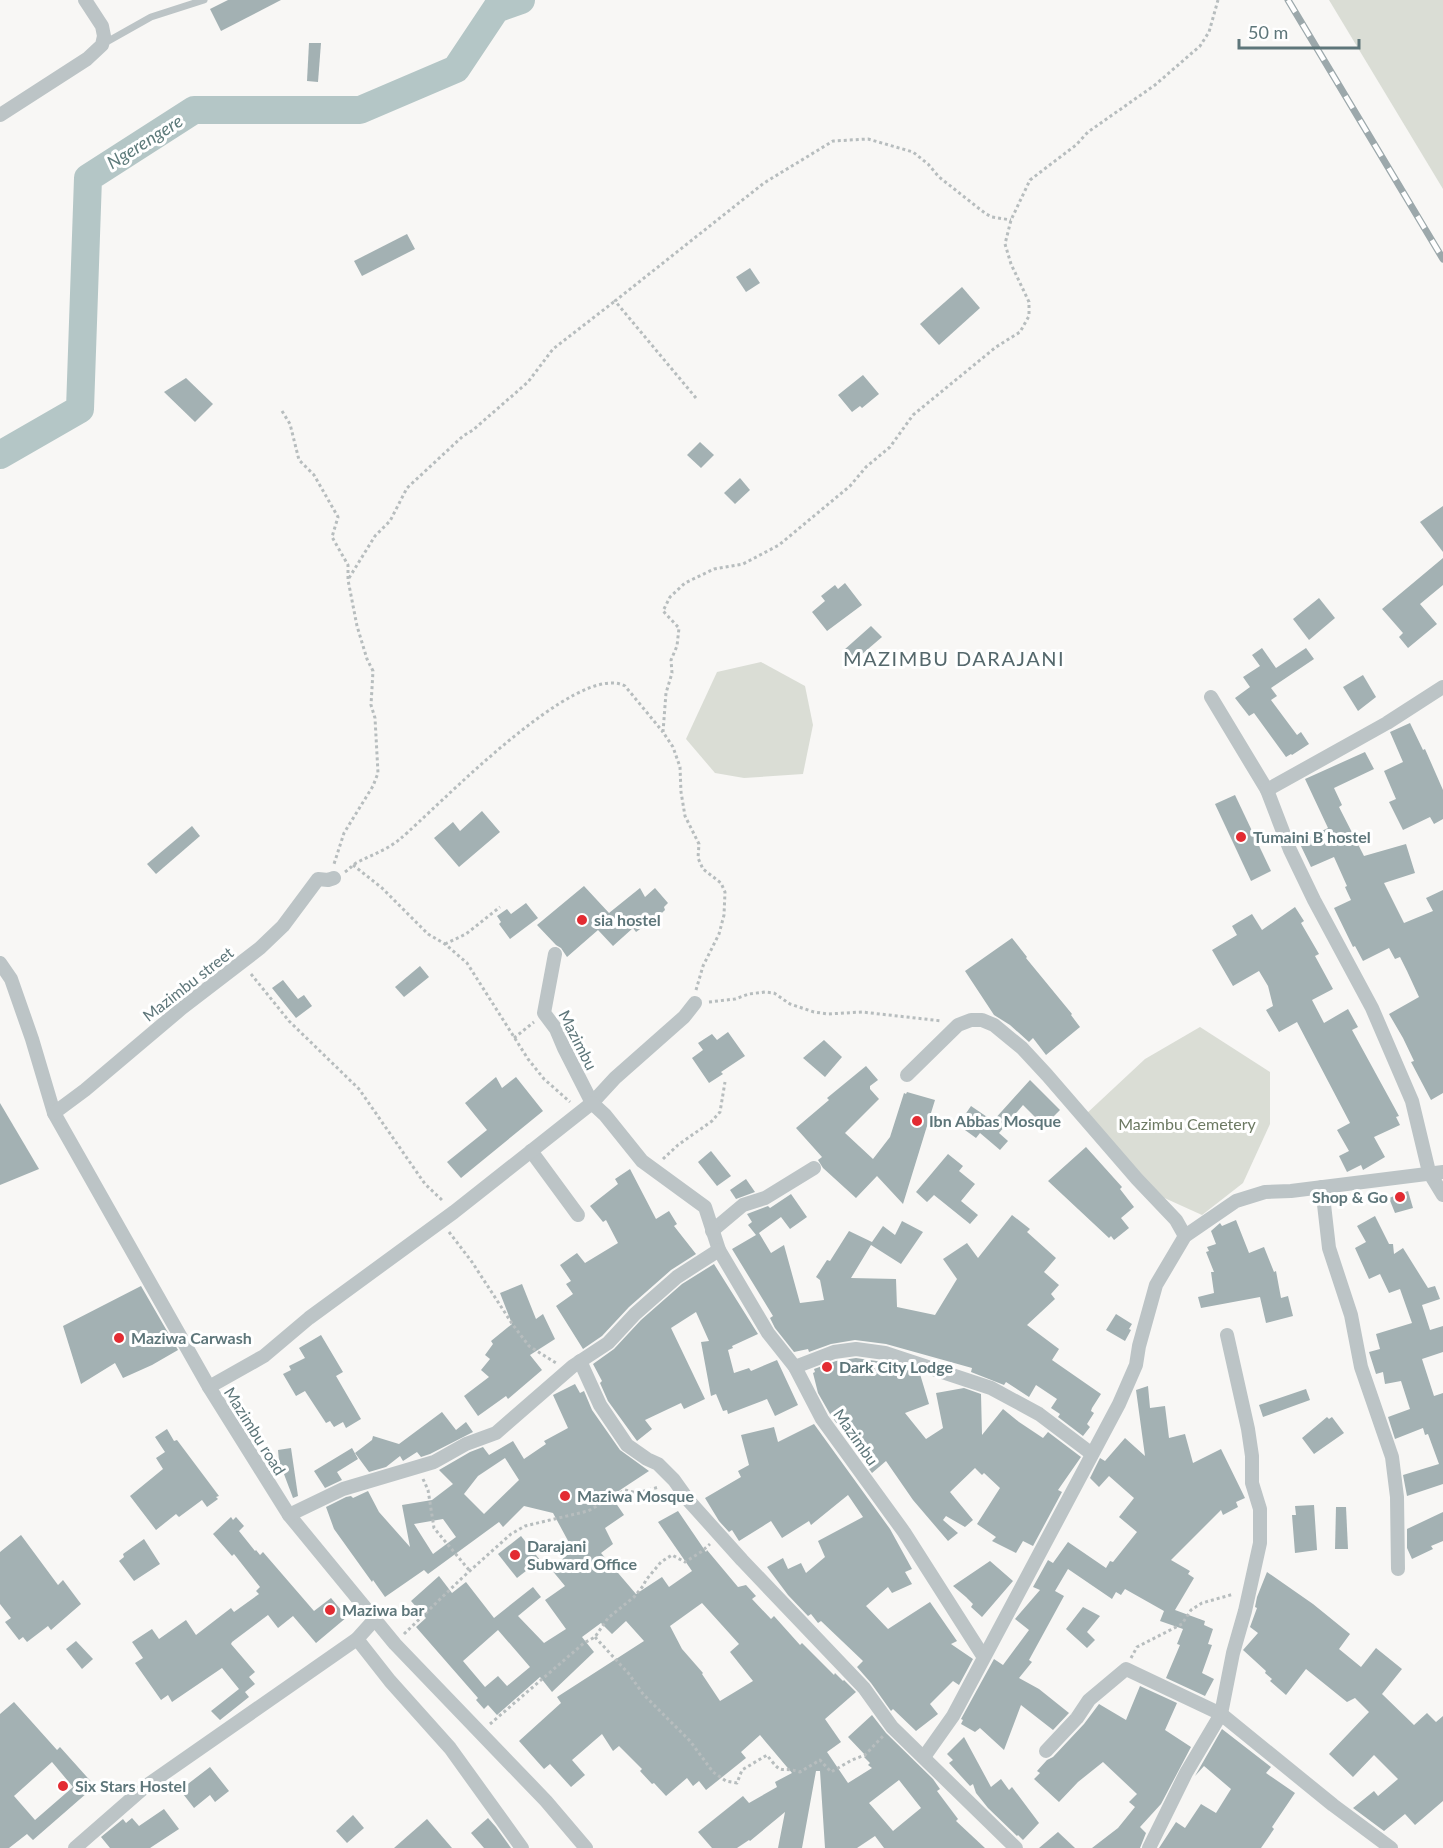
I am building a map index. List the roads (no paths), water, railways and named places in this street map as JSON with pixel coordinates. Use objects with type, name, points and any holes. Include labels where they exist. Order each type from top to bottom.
[{"type":"street","points":[[0,115],[87,59],[102,45],[104,36],[102,26],[86,0]]},
{"type":"street","points":[[1267,790],[1387,723],[1443,687]]},
{"type":"street","points":[[1211,697],[1267,790],[1290,850],[1372,1008],[1412,1101],[1443,1195]]},
{"type":"street","name":"Mazimbu street","points":[[54,1113],[85,1090],[182,1008],[243,963],[283,926],[318,879],[334,878]]},
{"type":"street","name":"Mazimbu","points":[[555,954],[544,1013],[556,1029],[589,1105],[605,1115],[642,1161],[705,1207],[719,1250],[768,1333],[795,1367],[822,1419],[904,1532],[983,1656]]},
{"type":"street","name":"Mazimbu road","points":[[0,963],[11,979],[54,1113],[209,1387],[289,1515],[395,1644],[546,1801],[586,1848]]},
{"type":"street","name":"Mazimbu","points":[[589,1105],[615,1078],[684,1017],[694,1003]]},
{"type":"street","points":[[907,1075],[958,1025],[971,1020],[982,1020],[994,1025],[1022,1048],[1176,1220],[1185,1236]]},
{"type":"street","points":[[209,1387],[264,1356],[309,1318],[454,1212],[589,1105]]},
{"type":"street","points":[[531,1151],[578,1215]]},
{"type":"street","points":[[712,1231],[743,1205],[765,1198],[814,1168]]},
{"type":"street","points":[[924,1756],[953,1716],[1119,1404],[1137,1365],[1139,1346],[1156,1286],[1185,1236],[1236,1201],[1265,1192],[1436,1172]]},
{"type":"street","points":[[1322,1187],[1329,1248],[1351,1315],[1361,1367],[1392,1457],[1396,1497],[1398,1569]]},
{"type":"street","points":[[289,1515],[343,1490],[434,1462],[466,1444],[496,1433],[577,1364],[608,1343],[635,1314],[677,1277],[719,1250]]},
{"type":"street","points":[[1149,1848],[1186,1773],[1221,1714],[1233,1653],[1260,1543],[1260,1509],[1252,1483],[1252,1456],[1248,1430],[1227,1335]]},
{"type":"street","points":[[795,1367],[834,1352],[856,1349],[885,1353],[991,1388],[1039,1414],[1092,1454]]},
{"type":"street","points":[[577,1364],[600,1405],[627,1445],[658,1464],[674,1480],[689,1501],[742,1560],[864,1688],[892,1727],[1016,1848]]},
{"type":"street","points":[[75,1848],[146,1786],[357,1639],[375,1619]]},
{"type":"street","points":[[357,1639],[390,1681],[450,1748],[522,1848]]},
{"type":"street","points":[[1046,1751],[1077,1718],[1089,1700],[1126,1669],[1221,1714],[1333,1805],[1391,1848]]},
{"type":"lane","points":[[102,45],[151,17],[204,0]]},
{"type":"waterway","name":"Ngerengere","points":[[0,455],[80,409],[88,178],[194,110],[360,110],[456,69],[496,9],[521,0]]},
{"type":"railway","points":[[1288,0],[1443,259]]},
{"type":"place","name":"Tumaini B hostel","points":[[1241,837]]},
{"type":"place","name":"sia hostel","points":[[582,920]]},
{"type":"place","name":"Ibn Abbas Mosque","points":[[917,1121]]},
{"type":"place","name":"Shop & Go","points":[[1400,1197]]},
{"type":"place","name":"Maziwa Carwash","points":[[119,1338]]},
{"type":"place","name":"Dark City Lodge","points":[[827,1367]]},
{"type":"place","name":"Maziwa Mosque","points":[[565,1496]]},
{"type":"place","name":"Darajani Subward Office","points":[[515,1555]]},
{"type":"place","name":"Maziwa bar","points":[[330,1610]]},
{"type":"place","name":"Six Stars Hostel","points":[[63,1786]]},
{"type":"district","name":"MAZIMBU DARAJANI","points":[[954,659]]},
{"type":"park label","name":"Mazimbu Cemetery","points":[[1187,1124]]}]
